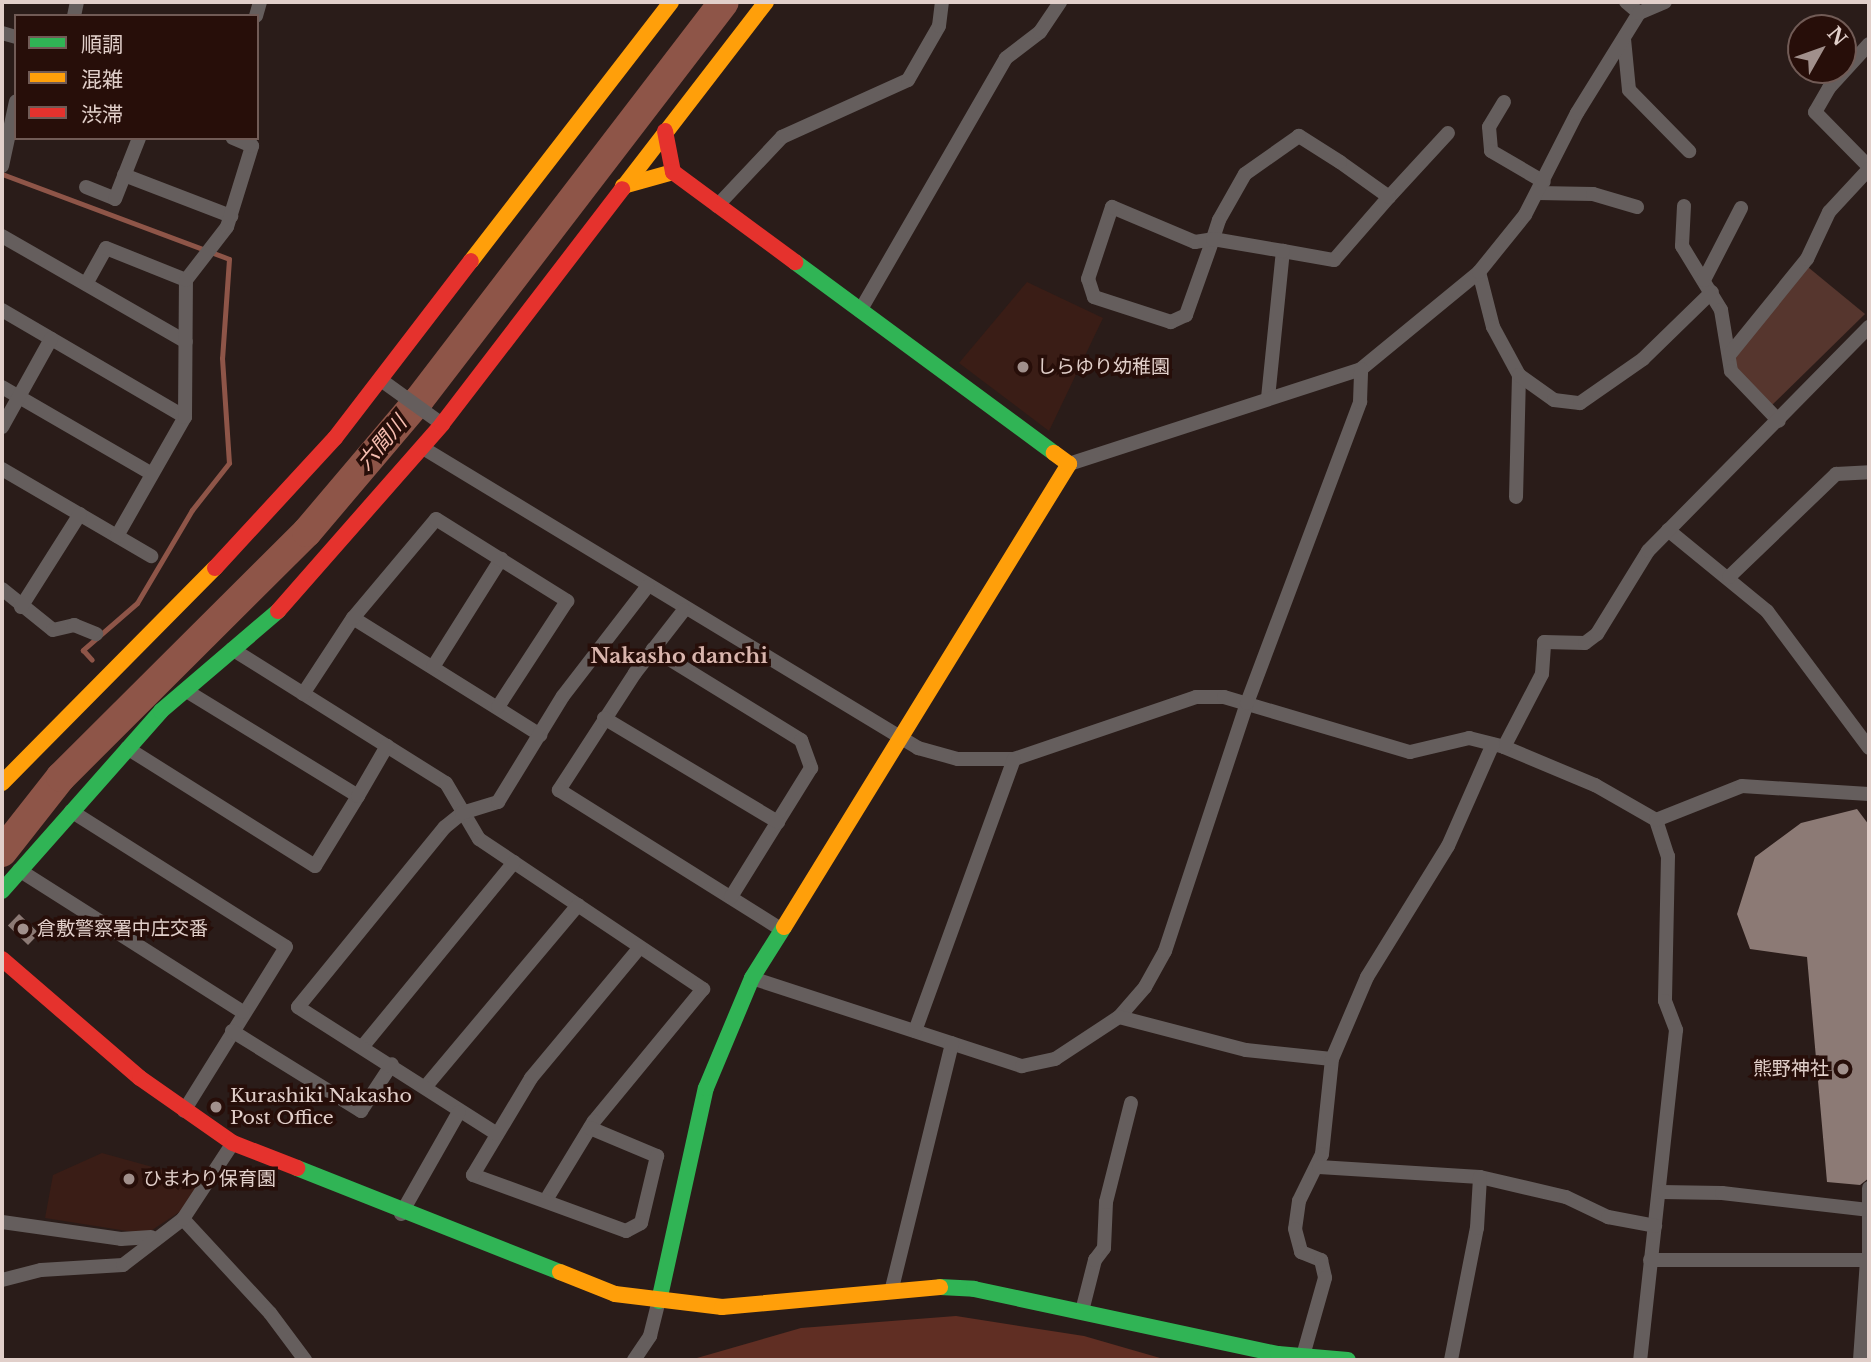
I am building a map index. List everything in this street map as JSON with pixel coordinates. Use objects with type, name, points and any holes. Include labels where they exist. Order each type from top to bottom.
[{"type":"street","points":[[2,783],[256,526],[381,380],[671,2]]},
{"type":"street","points":[[2,891],[127,748],[185,690],[330,557],[442,424],[766,2]]},
{"type":"street","points":[[717,206],[782,137],[908,80],[939,26],[942,2]]},
{"type":"street","points":[[860,311],[1006,58],[1040,32],[1060,2]]},
{"type":"street","points":[[1626,2],[1639,13]]},
{"type":"street","points":[[634,1360],[650,1336],[706,1088],[752,978],[1069,464],[1361,369],[1479,272],[1541,188],[1577,113],[1639,13],[1665,2]]},
{"type":"street","points":[[1624,39],[1629,90],[1689,151]]},
{"type":"street","points":[[1730,354],[1807,259],[1829,212],[1869,168],[1815,112],[1829,88],[1869,44]]},
{"type":"street","points":[[1504,102],[1489,127],[1491,151],[1541,188],[1593,194],[1637,207]]},
{"type":"street","points":[[2,166],[13,130]]},
{"type":"street","points":[[665,131],[673,172],[1069,464]]},
{"type":"street","points":[[1389,197],[1299,136],[1245,174],[1231,194],[1213,240],[1186,315],[1171,323],[1094,297],[1088,279],[1112,207],[1195,242],[1213,240],[1334,260],[1448,133]]},
{"type":"street","points":[[86,187],[115,200],[138,140]]},
{"type":"street","points":[[117,536],[185,417],[186,280],[209,251],[231,216],[252,146],[238,140]]},
{"type":"street","points":[[623,186],[673,172]]},
{"type":"street","points":[[124,175],[231,216]]},
{"type":"street","points":[[1684,206],[1682,246],[1721,310],[1730,354],[1741,386],[1779,421]]},
{"type":"street","points":[[1479,272],[1493,327],[1519,374],[1554,400],[1580,403],[1643,359],[1708,286],[1741,208]]},
{"type":"street","points":[[2,236],[186,342]]},
{"type":"street","points":[[86,284],[106,248],[186,280]]},
{"type":"street","points":[[1268,398],[1283,251]]},
{"type":"street","points":[[2,310],[185,417]]},
{"type":"street","points":[[1303,1356],[1325,1278],[1321,1259],[1301,1252],[1295,1229],[1299,1200],[1319,1167],[1332,1059],[1367,977],[1448,846],[1499,746],[1542,674],[1544,642],[1584,643],[1597,634],[1668,530],[1779,421],[1869,327]]},
{"type":"street","points":[[2,427],[51,339]]},
{"type":"street","points":[[752,978],[1022,1066],[1055,1059],[1119,1017],[1145,987],[1165,951],[1247,704],[1360,402],[1361,369]]},
{"type":"street","points":[[1516,497],[1519,374]]},
{"type":"street","points":[[381,380],[442,424]]},
{"type":"street","points":[[2,387],[152,474]]},
{"type":"street","points":[[423,448],[684,610],[900,738],[958,759],[1014,759],[1196,697],[1247,704],[1410,752],[1469,738],[1499,746],[1595,785],[1656,820],[1669,867],[1664,897],[1665,1001],[1676,1030],[1661,1192],[1650,1259],[1640,1360]]},
{"type":"street","points":[[2,469],[152,556]]},
{"type":"street","points":[[1729,577],[1836,474],[1869,472]]},
{"type":"street","points":[[21,607],[80,514]]},
{"type":"street","points":[[303,694],[353,618],[436,519],[567,601],[498,706]]},
{"type":"street","points":[[1668,530],[1729,577],[1767,611],[1869,748]]},
{"type":"street","points":[[433,667],[501,559]]},
{"type":"street","points":[[498,1134],[459,1112],[427,1085],[298,1007],[462,813],[498,802],[540,735],[647,587]]},
{"type":"street","points":[[2,589],[52,630],[74,625],[96,634]]},
{"type":"street","points":[[684,610],[604,718],[559,790],[781,929]]},
{"type":"street","points":[[353,618],[498,706],[540,735]]},
{"type":"street","points":[[232,649],[446,783],[480,839],[703,989],[590,1128],[546,1200]]},
{"type":"street","points":[[653,649],[801,740],[811,768],[731,897]]},
{"type":"street","points":[[185,690],[359,796]]},
{"type":"street","points":[[604,718],[778,822]]},
{"type":"street","points":[[127,748],[315,866],[387,746]]},
{"type":"street","points":[[915,1031],[1014,759]]},
{"type":"street","points":[[1656,820],[1742,786],[1869,794]]},
{"type":"street","points":[[71,811],[286,947],[243,1012],[184,1111]]},
{"type":"street","points":[[363,1046],[514,862]]},
{"type":"street","points":[[19,870],[243,1012]]},
{"type":"street","points":[[427,1085],[578,905]]},
{"type":"street","points":[[590,1128],[657,1156],[641,1223],[626,1231],[473,1175],[531,1078],[640,947]]},
{"type":"street","points":[[2,959],[184,1111],[233,1143],[401,1214],[615,1294],[722,1307],[892,1288],[974,1289],[1281,1357],[1348,1360]]},
{"type":"street","points":[[1119,1017],[1246,1050],[1332,1059]]},
{"type":"street","points":[[232,1031],[360,1111],[392,1064]]},
{"type":"street","points":[[892,1288],[952,1044]]},
{"type":"street","points":[[1082,1311],[1095,1260],[1104,1248],[1106,1202],[1131,1103]]},
{"type":"street","points":[[401,1214],[459,1112]]},
{"type":"street","points":[[2,1280],[41,1270],[123,1265],[152,1237],[183,1219],[233,1143]]},
{"type":"street","points":[[1319,1167],[1480,1177],[1566,1197],[1608,1217],[1655,1226]]},
{"type":"street","points":[[1451,1360],[1477,1228],[1480,1177]]},
{"type":"street","points":[[1860,1360],[1866,1324],[1869,1188]]},
{"type":"street","points":[[1661,1192],[1722,1193],[1868,1210]]},
{"type":"street","points":[[183,1219],[270,1313],[305,1360]]},
{"type":"street","points":[[2,1222],[121,1239],[152,1237]]},
{"type":"street","points":[[1650,1259],[1868,1260]]},
{"type":"shaded area","points":[[1803,263],[1865,314],[1771,406],[1743,385],[1731,355]]},
{"type":"shaded area","points":[[1027,282],[1103,318],[1049,431],[959,363]]},
{"type":"shaded area","points":[[102,1153],[203,1181],[181,1211],[146,1234],[45,1218],[53,1175]]},
{"type":"shaded area","points":[[956,1316],[1084,1336],[1167,1360],[690,1360],[801,1328]]},
{"type":"building","name":"熊野神社","points":[[1857,809],[1869,825],[1869,1178],[1860,1185],[1827,1182],[1807,957],[1750,949],[1737,914],[1755,857],[1801,823]]},
{"type":"building","name":"倉敷警察署中庄交番","points":[[19,914],[39,933],[28,945],[8,926]]},
{"type":"waterway","name":"六間川","points":[[2,852],[61,777],[307,532],[419,400],[724,2]]},
{"type":"waterway","points":[[2,174],[229,259],[222,358],[229,463],[192,510],[137,603],[83,650],[92,660]]},
{"type":"waterway","points":[[125,697],[135,708]]},
{"type":"traffic: fast","points":[[795,262],[1054,453]]},
{"type":"traffic: fast","points":[[2,891],[161,711],[278,611]]},
{"type":"traffic: fast","points":[[659,1301],[706,1088],[752,978],[784,927]]},
{"type":"traffic: fast","points":[[297,1168],[560,1272]]},
{"type":"traffic: fast","points":[[940,1287],[974,1289],[1278,1354],[1348,1360]]},
{"type":"traffic: slow","points":[[471,261],[671,2]]},
{"type":"traffic: slow","points":[[622,189],[766,2]]},
{"type":"traffic: slow","points":[[623,186],[673,172]]},
{"type":"traffic: slow","points":[[784,927],[1069,464],[1054,453]]},
{"type":"traffic: slow","points":[[2,783],[215,568]]},
{"type":"traffic: slow","points":[[560,1272],[615,1294],[722,1307],[940,1287]]},
{"type":"traffic: jam","points":[[665,131],[673,172],[795,262]]},
{"type":"traffic: jam","points":[[278,611],[442,424],[622,189]]},
{"type":"traffic: jam","points":[[215,568],[335,438],[471,261]]},
{"type":"traffic: jam","points":[[2,959],[140,1078],[233,1143],[297,1168]]},
{"type":"place","name":"しらゆり幼稚園","points":[[1023,367]]},
{"type":"place","name":"倉敷警察署中庄交番","points":[[23,929]]},
{"type":"place","name":"熊野神社","points":[[1843,1069]]},
{"type":"place","name":"Kurashiki Nakasho Post Office","points":[[216,1107]]},
{"type":"place","name":"ひまわり保育園","points":[[129,1179]]},
{"type":"district","name":"Nakasho danchi","points":[[679,656]]}]
